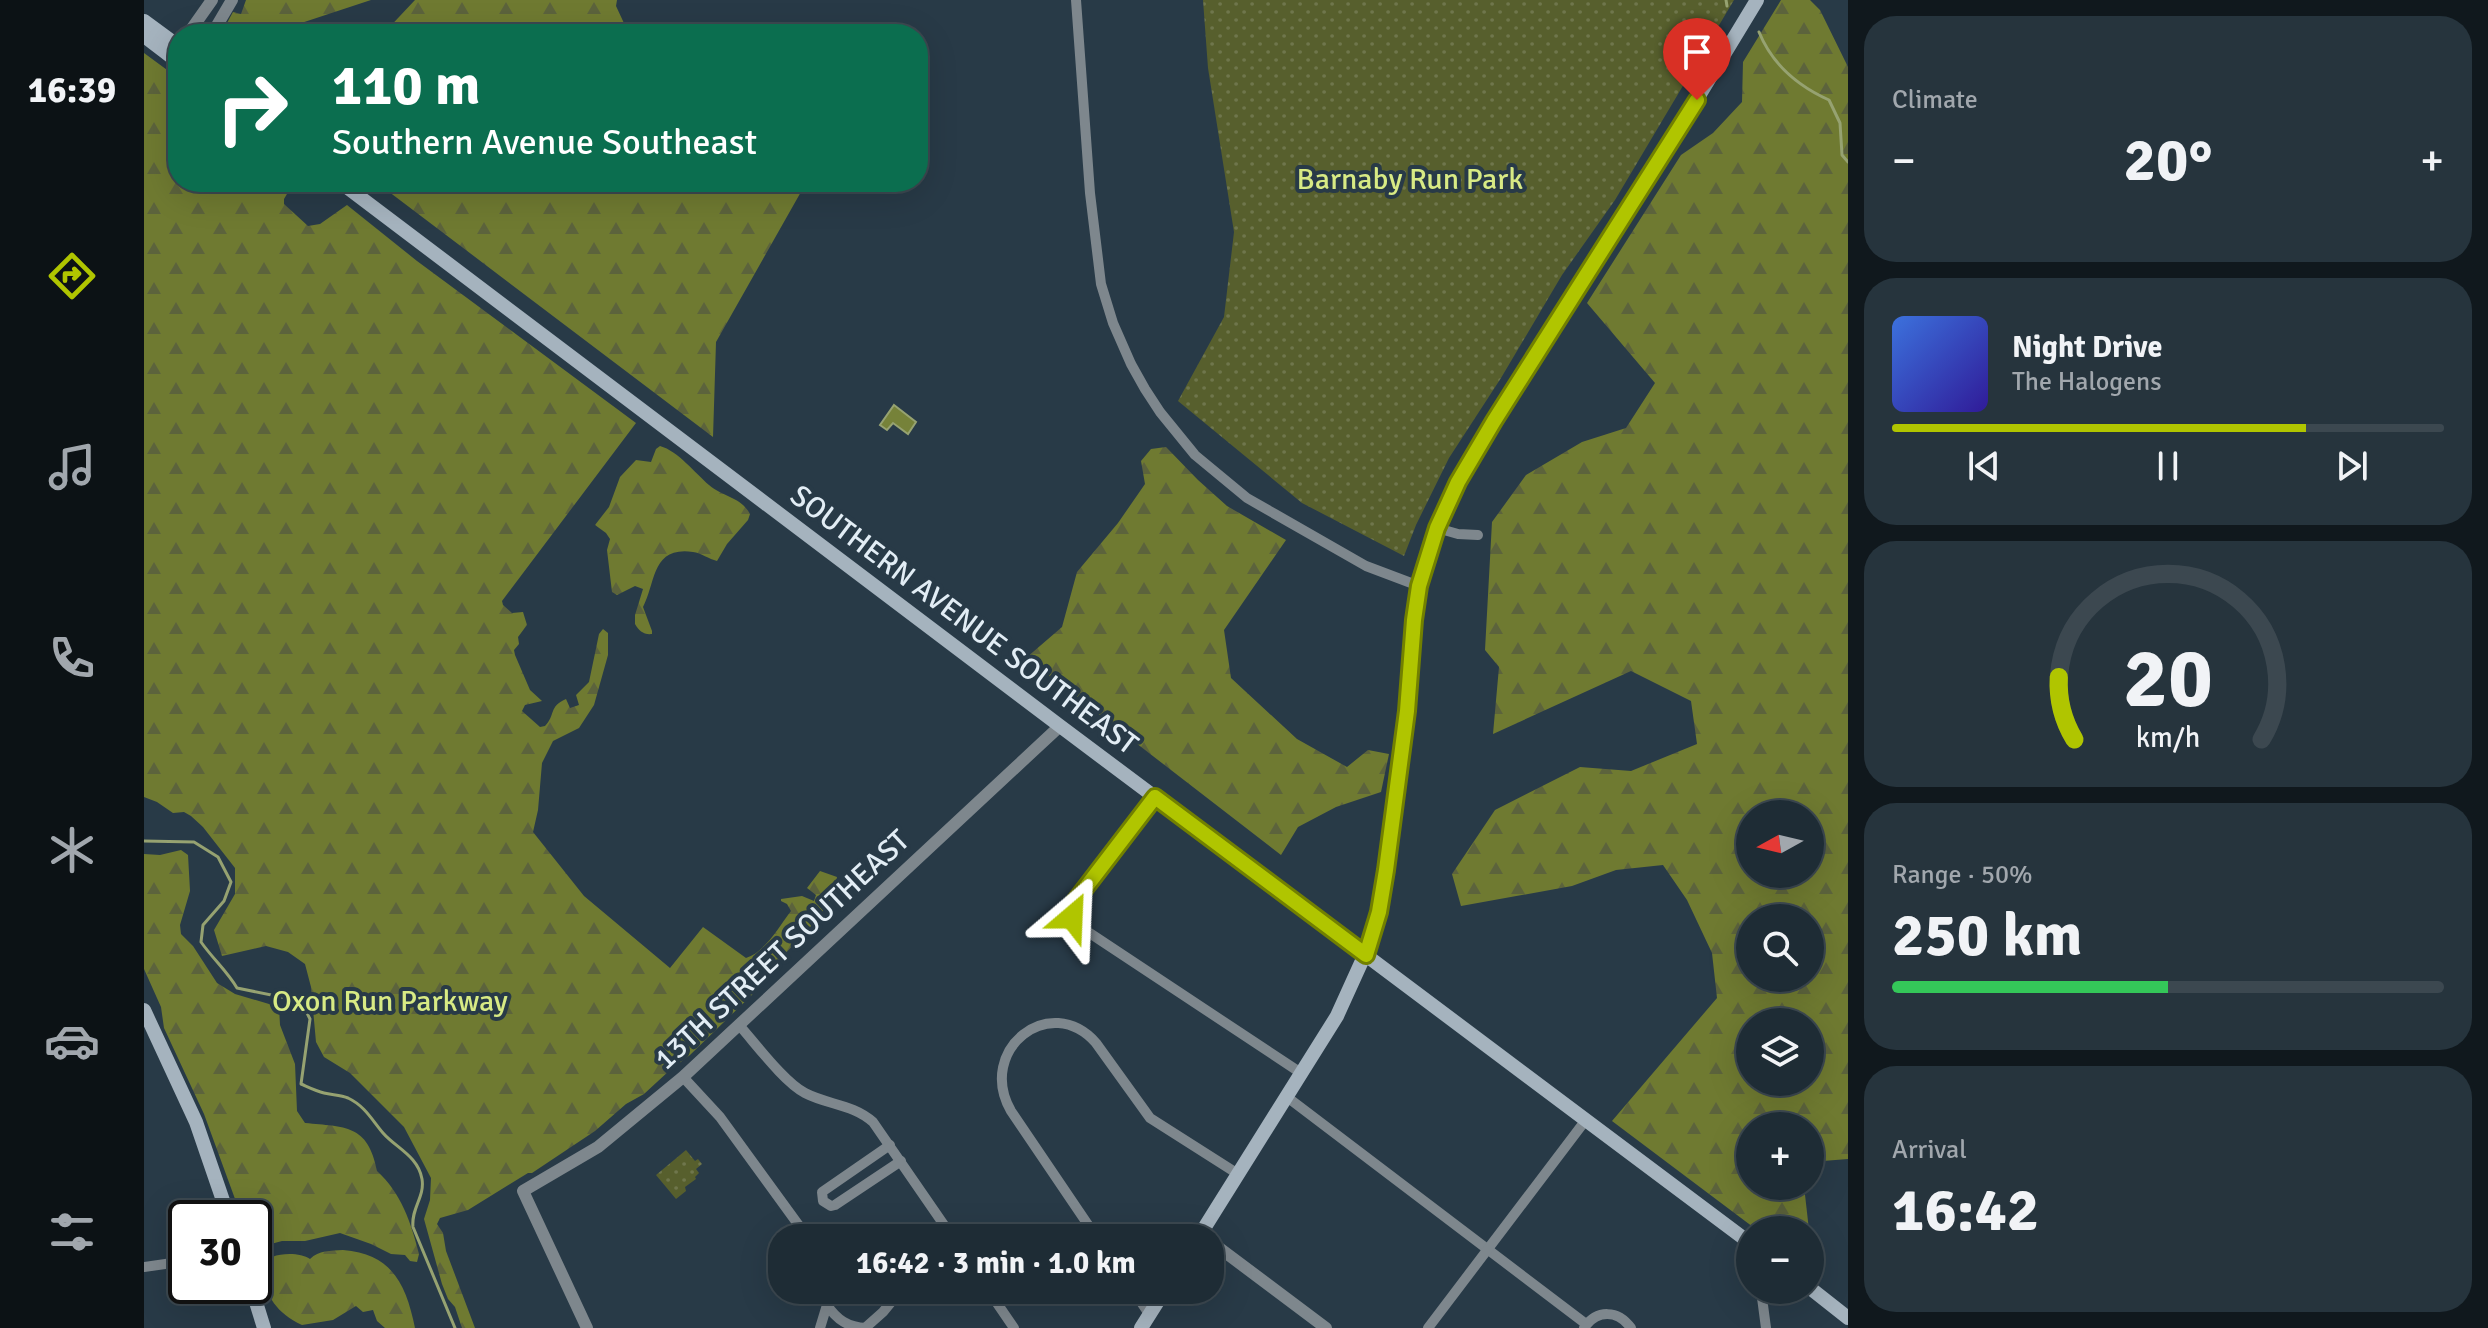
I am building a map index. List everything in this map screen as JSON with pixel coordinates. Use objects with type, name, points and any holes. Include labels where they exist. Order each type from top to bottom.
[{"type":"main road","points":[[1211,1224],[1238,1174],[1337,1016],[1366,955],[1379,912],[1386,870],[1407,711],[1419,586],[1437,528],[1458,482],[1494,421],[1757,0]]},
{"type":"main road","points":[[144,21],[168,45]]},
{"type":"main road","points":[[144,36],[168,49]]},
{"type":"main road","name":"SOUTHERN AVENUE SOUTHEAST","points":[[353,192],[1736,1233]]},
{"type":"main road","points":[[144,1010],[196,1122],[223,1200]]},
{"type":"main road","points":[[1824,1299],[1848,1318]]},
{"type":"main road","points":[[257,1304],[264,1328]]},
{"type":"main road","points":[[1141,1328],[1156,1304]]},
{"type":"street","points":[[195,24],[212,0]]},
{"type":"street","points":[[218,24],[232,0]]},
{"type":"street","points":[[1076,0],[1089,180],[1101,284],[1113,323],[1145,389],[1195,455],[1247,498],[1366,566],[1419,586]]},
{"type":"street","points":[[1437,528],[1478,535]]},
{"type":"street","name":"13TH STREET SOUTHEAST","points":[[587,1328],[523,1191],[598,1147],[683,1077],[1060,726]]},
{"type":"street","points":[[1155,797],[1073,904],[1072,917],[1076,924],[1301,1073]]},
{"type":"street","points":[[1088,1224],[1004,1097],[1001,1076],[1005,1056],[1019,1037],[1034,1027],[1060,1024],[1087,1034],[1150,1118],[1238,1174]]},
{"type":"street","points":[[739,1025],[803,1092],[863,1112],[890,1145],[944,1224]]},
{"type":"street","points":[[683,1077],[723,1120],[798,1224]]},
{"type":"street","points":[[1287,1097],[1585,1326],[1593,1317],[1607,1313],[1621,1317],[1631,1328]]},
{"type":"street","points":[[1428,1328],[1585,1121]]},
{"type":"street","points":[[890,1145],[822,1192],[823,1201],[835,1205],[901,1161]]},
{"type":"street","points":[[1224,1253],[1326,1328]]},
{"type":"street","points":[[144,1267],[168,1264]]},
{"type":"street","points":[[827,1305],[836,1318],[849,1325],[866,1328],[890,1304]]},
{"type":"street","points":[[997,1304],[1010,1326]]},
{"type":"street","points":[[1142,1304],[1149,1314]]},
{"type":"street","points":[[1763,1304],[1766,1328]]},
{"type":"street","points":[[820,1328],[827,1305]]},
{"type":"green space","points":[[246,0],[371,0],[298,24],[226,24],[233,12],[241,14]]},
{"type":"green space","points":[[415,0],[617,0],[616,6],[624,24],[392,24]]},
{"type":"green space","name":"Barnaby Run Park","points":[[1203,0],[1734,0],[1615,200],[1562,275],[1449,458],[1404,556],[1302,503],[1178,401],[1224,317],[1234,232],[1208,68]]},
{"type":"green space","points":[[1781,0],[1810,0],[1820,10],[1848,67],[1848,1159],[1824,1161],[1824,1112],[1736,1112],[1736,1200],[1806,1200],[1807,1216],[1738,1216],[1612,1121],[1717,998],[1712,953],[1687,900],[1663,865],[1616,870],[1572,886],[1461,906],[1452,874],[1495,810],[1580,767],[1631,771],[1697,744],[1691,701],[1631,671],[1493,734],[1499,667],[1485,650],[1492,522],[1526,475],[1582,442],[1626,428],[1655,383],[1587,303],[1681,155],[1713,133],[1742,102],[1743,62]]},
{"type":"green space","name":"Oxon Run Parkway","points":[[144,53],[168,71],[168,192],[288,192],[284,204],[308,226],[320,224],[347,205],[417,261],[636,423],[502,601],[512,613],[523,612],[527,625],[518,637],[519,644],[514,650],[530,690],[542,701],[525,705],[522,711],[540,727],[545,726],[560,702],[566,699],[570,708],[579,705],[576,695],[589,682],[599,634],[603,629],[608,633],[608,655],[594,705],[579,728],[553,741],[542,763],[533,832],[584,896],[670,968],[703,927],[746,958],[753,955],[771,939],[791,911],[781,899],[802,896],[814,901],[816,895],[807,888],[820,871],[837,877],[834,894],[821,914],[811,916],[812,925],[759,988],[690,1055],[595,1131],[532,1173],[468,1210],[440,1218],[437,1224],[443,1233],[446,1251],[475,1328],[462,1328],[442,1284],[424,1219],[430,1200],[431,1178],[404,1127],[350,1073],[324,1057],[316,1042],[311,987],[305,964],[288,952],[266,946],[222,956],[214,930],[235,894],[235,868],[191,816],[184,812],[173,813],[144,797]]},
{"type":"green space","points":[[389,192],[801,192],[716,342],[713,437]]},
{"type":"green space","points":[[660,446],[680,457],[709,485],[742,504],[750,514],[717,561],[696,553],[679,552],[662,560],[643,607],[652,631],[649,634],[642,632],[635,624],[643,589],[635,586],[617,595],[612,592],[607,550],[610,539],[595,525],[609,507],[620,477],[636,460],[651,462]]},
{"type":"green space","points":[[1166,447],[1227,506],[1286,540],[1224,630],[1231,678],[1297,739],[1347,767],[1368,750],[1389,754],[1381,792],[1336,807],[1298,827],[1281,855],[1026,658],[1062,627],[1077,572],[1118,523],[1145,484],[1141,461],[1151,449]]},
{"type":"green space","points":[[181,850],[188,855],[190,891],[180,925],[181,934],[193,946],[217,983],[235,994],[279,1007],[280,1025],[295,1064],[297,1111],[305,1123],[353,1131],[368,1144],[377,1171],[399,1198],[409,1219],[419,1254],[417,1262],[340,1233],[305,1241],[272,1244],[272,1200],[235,1200],[204,1114],[164,1028],[161,1007],[144,969],[144,854],[160,855]]},
{"type":"green space","points":[[686,1150],[702,1164],[696,1169],[699,1173],[696,1179],[676,1199],[656,1175]]},
{"type":"green space","points":[[329,1251],[360,1253],[385,1265],[401,1285],[415,1328],[385,1328],[377,1321],[373,1310],[363,1312],[356,1306],[333,1320],[302,1325],[278,1309],[272,1300],[272,1257],[284,1254],[310,1259]]},
{"type":"shaded area","points":[[894,405],[916,422],[908,434],[893,423],[887,430],[880,425]]},
{"type":"waterway","points":[[1726,0],[1727,6]]},
{"type":"waterway","points":[[1759,32],[1764,44],[1787,73],[1829,100],[1840,123],[1842,155],[1848,162]]},
{"type":"waterway","points":[[144,841],[194,842],[218,857],[231,882],[224,901],[203,925],[201,942],[237,988],[301,1001],[310,1019],[301,1084],[354,1101],[416,1164],[422,1185],[413,1227],[455,1328]]},
{"type":"route","points":[[1072,917],[1073,904],[1155,797],[1366,955],[1379,912],[1386,870],[1407,711],[1419,586],[1437,528],[1458,482],[1494,421],[1697,100]]}]
